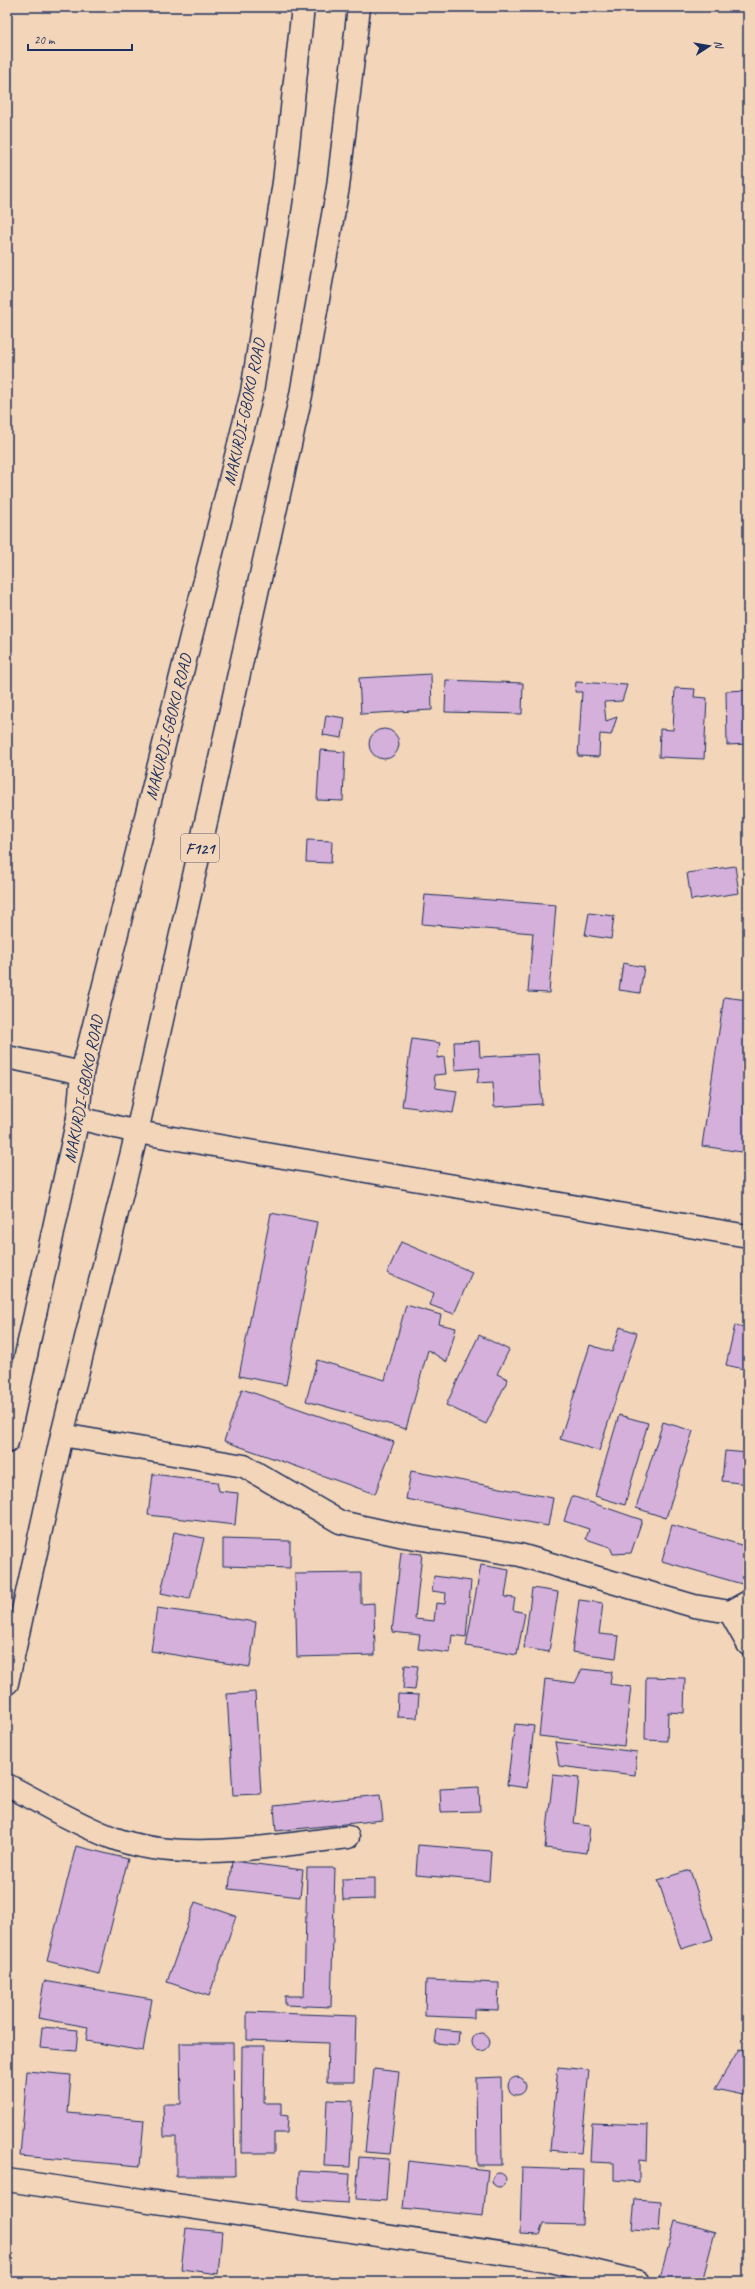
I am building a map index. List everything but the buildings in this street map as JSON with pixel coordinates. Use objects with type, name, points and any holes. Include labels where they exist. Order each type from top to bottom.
[{"type":"main road","name":"MAKURDI-GBOKO ROAD","points":[[7,1442],[78,1118],[82,1073],[252,392],[284,182],[304,7]]},
{"type":"main road","name":"F121","points":[[7,1683],[62,1435],[137,1132],[301,395],[338,187],[360,7]]},
{"type":"main road","points":[[7,1057],[82,1073]]},
{"type":"main road","points":[[78,1118],[137,1132],[748,1236]]},
{"type":"main road","points":[[62,1435],[244,1466],[340,1522],[404,1536],[520,1555],[694,1606],[739,1607],[748,1644]]},
{"type":"main road","points":[[7,1785],[101,1833],[138,1846],[206,1853],[348,1837]]},
{"type":"main road","points":[[7,2180],[547,2260],[639,2282]]}]
